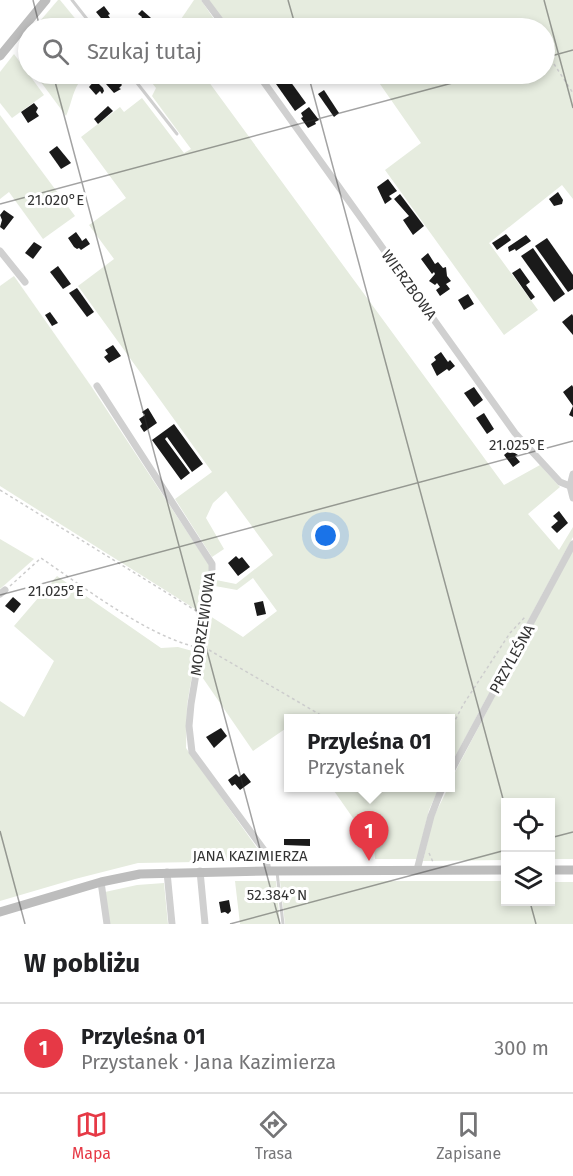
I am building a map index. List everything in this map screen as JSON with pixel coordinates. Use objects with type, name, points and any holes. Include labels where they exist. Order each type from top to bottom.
[{"type":"main road","points":[[29,18],[41,2]]},
{"type":"main road","points":[[0,56],[18,32]]},
{"type":"main road","name":"JANA KAZIMIERZA","points":[[0,912],[101,882],[140,874],[200,871],[501,870]]},
{"type":"main road","points":[[555,870],[573,870]]},
{"type":"street","points":[[205,0],[218,18]]},
{"type":"street","name":"WIERZBOWA","points":[[265,84],[515,433],[560,482],[570,486]]},
{"type":"street","points":[[0,251],[25,282]]},
{"type":"street","name":"MODRZEWIOWA","points":[[97,386],[212,564],[212,578],[191,704],[189,726],[192,752],[264,850],[273,871]]},
{"type":"street","points":[[573,474],[570,486],[573,498]]},
{"type":"street","name":"PRZYLEŚNA","points":[[455,764],[573,544]]},
{"type":"street","points":[[417,870],[431,816],[440,792]]},
{"type":"street","points":[[200,871],[205,924]]},
{"type":"street","points":[[166,872],[172,924]]},
{"type":"street","points":[[101,882],[107,924]]},
{"type":"lane","points":[[72,0],[86,18]]},
{"type":"lane","points":[[138,84],[177,134]]},
{"type":"lane","points":[[273,871],[283,924]]},
{"type":"path","points":[[555,66],[573,93]]},
{"type":"path","points":[[0,490],[206,617]]},
{"type":"path","points":[[2,592],[41,558],[111,606],[176,642],[211,650],[319,714]]},
{"type":"path","points":[[455,720],[510,633],[525,616],[539,610]]},
{"type":"path","points":[[424,844],[433,860],[433,870]]},
{"type":"shaded area","points":[[60,0],[75,18],[43,18]]},
{"type":"shaded area","points":[[194,0],[201,0],[213,18],[182,18]]},
{"type":"shaded area","points":[[208,0],[573,0],[573,199],[562,185],[489,243],[538,310],[504,335],[385,170],[421,143],[380,84],[555,84],[555,18],[222,18]]},
{"type":"shaded area","points":[[14,54],[18,59],[18,84],[36,84],[44,95],[12,118],[0,103],[0,72]]},
{"type":"shaded area","points":[[42,84],[78,84],[66,116]]},
{"type":"shaded area","points":[[153,84],[210,84],[504,485],[540,465],[560,487],[528,514],[559,550],[573,527],[573,537],[455,757],[455,714],[284,714],[284,730],[253,751],[198,671],[210,616],[243,637],[277,611],[253,578],[237,590],[215,586],[216,580],[236,584],[273,555],[226,491],[213,503],[206,518],[224,549],[212,557],[175,499],[212,472],[78,286],[114,259],[89,225],[126,198],[81,137],[120,107],[124,112],[142,98],[184,153],[191,149],[152,96],[156,88]]},
{"type":"shaded area","points":[[0,115],[75,216],[43,239],[9,192],[0,199]]},
{"type":"shaded area","points":[[14,276],[91,386],[211,568],[203,614],[0,486],[0,286]]},
{"type":"shaded area","points":[[0,539],[34,559],[0,589]]},
{"type":"shaded area","points":[[573,548],[573,859],[555,859],[555,798],[501,798],[501,860],[423,861],[433,818],[446,792],[455,792],[455,772]]},
{"type":"shaded area","points":[[57,576],[161,648],[178,647],[196,652],[187,705],[186,748],[262,855],[259,861],[138,863],[0,901],[0,701],[24,717],[54,661],[14,626]]},
{"type":"shaded area","points":[[335,792],[437,792],[429,810],[417,859],[375,859],[374,848]]},
{"type":"shaded area","points":[[235,881],[276,881],[280,924],[240,924]]},
{"type":"shaded area","points":[[280,881],[501,881],[501,906],[555,906],[555,882],[573,882],[573,924],[285,924]]},
{"type":"shaded area","points":[[164,883],[168,924],[109,924],[105,892],[137,885]]},
{"type":"building","points":[[104,6],[110,18],[101,18],[96,12]]},
{"type":"building","points":[[142,10],[151,18],[142,18],[138,14]]},
{"type":"building","points":[[92,84],[99,84],[104,91],[96,95],[89,87]]},
{"type":"building","points":[[106,84],[121,84],[119,88],[121,89],[114,93]]},
{"type":"building","points":[[276,84],[292,84],[306,103],[295,111]]},
{"type":"building","points":[[324,90],[339,113],[334,117],[318,94]]},
{"type":"building","points":[[34,103],[38,108],[36,112],[39,116],[28,123],[21,112]]},
{"type":"building","points":[[108,106],[113,111],[98,124],[94,119]]},
{"type":"building","points":[[309,107],[319,120],[308,128],[301,118],[303,117],[301,113]]},
{"type":"building","points":[[57,146],[71,163],[61,169],[49,152]]},
{"type":"building","points":[[388,179],[397,191],[389,196],[392,199],[385,204],[377,187]]},
{"type":"building","points":[[558,192],[563,200],[562,204],[554,206],[549,199]]},
{"type":"building","points":[[400,194],[424,226],[413,235],[403,220],[409,216],[394,199]]},
{"type":"building","points":[[4,210],[14,217],[4,230],[0,227],[2,220],[0,215]]},
{"type":"building","points":[[76,232],[82,241],[86,238],[90,244],[81,250],[74,247],[68,238]]},
{"type":"building","points":[[506,234],[511,240],[497,250],[492,243]]},
{"type":"building","points":[[526,235],[531,241],[516,251],[515,249],[509,252],[508,247]]},
{"type":"building","points":[[547,238],[573,275],[573,289],[568,292],[535,246]]},
{"type":"building","points":[[34,242],[42,247],[33,259],[25,253]]},
{"type":"building","points":[[533,248],[565,294],[554,302],[521,256]]},
{"type":"building","points":[[428,253],[435,264],[438,262],[443,268],[446,267],[447,276],[451,281],[446,284],[450,289],[440,296],[436,290],[440,287],[437,283],[435,285],[429,281],[435,274],[434,272],[432,274],[421,259]]},
{"type":"building","points":[[58,266],[71,284],[63,289],[50,272]]},
{"type":"building","points":[[520,268],[530,282],[526,285],[535,297],[531,300],[512,273]]},
{"type":"building","points":[[77,288],[94,312],[87,317],[69,293]]},
{"type":"building","points":[[468,294],[474,304],[464,310],[458,300]]},
{"type":"building","points":[[50,312],[58,323],[52,326],[45,315]]},
{"type":"building","points":[[572,314],[573,316],[573,335],[562,322]]},
{"type":"building","points":[[113,345],[121,356],[109,363],[104,357],[108,354],[105,350]]},
{"type":"building","points":[[441,352],[448,362],[450,360],[455,366],[437,376],[431,364],[436,360],[434,357]]},
{"type":"building","points":[[572,385],[573,387],[573,406],[563,392]]},
{"type":"building","points":[[474,387],[483,400],[474,407],[464,393]]},
{"type":"building","points":[[148,408],[157,423],[144,432],[139,419],[145,415],[142,412]]},
{"type":"building","points":[[484,413],[494,429],[487,434],[476,418]]},
{"type":"building","points":[[174,424],[203,464],[192,472],[167,437],[165,439],[190,473],[181,480],[152,440]]},
{"type":"building","points":[[510,450],[518,455],[515,456],[520,462],[513,467],[504,455]]},
{"type":"building","points":[[559,511],[568,523],[557,533],[551,527],[558,521],[553,516]]},
{"type":"building","points":[[236,556],[239,559],[242,557],[250,567],[238,576],[228,563]]},
{"type":"building","points":[[13,597],[21,604],[14,613],[5,606]]},
{"type":"building","points":[[263,601],[266,614],[257,616],[254,603]]},
{"type":"building","points":[[221,728],[227,736],[214,748],[206,737]]},
{"type":"building","points":[[244,773],[251,782],[240,790],[235,784],[232,786],[228,780],[236,774],[239,777]]},
{"type":"building","points":[[284,839],[310,839],[310,846],[284,845]]},
{"type":"building","points":[[229,900],[231,911],[228,914],[221,913],[219,902]]},
{"type":"place","name":"Przyleśna 01","points":[[369,861]]}]
